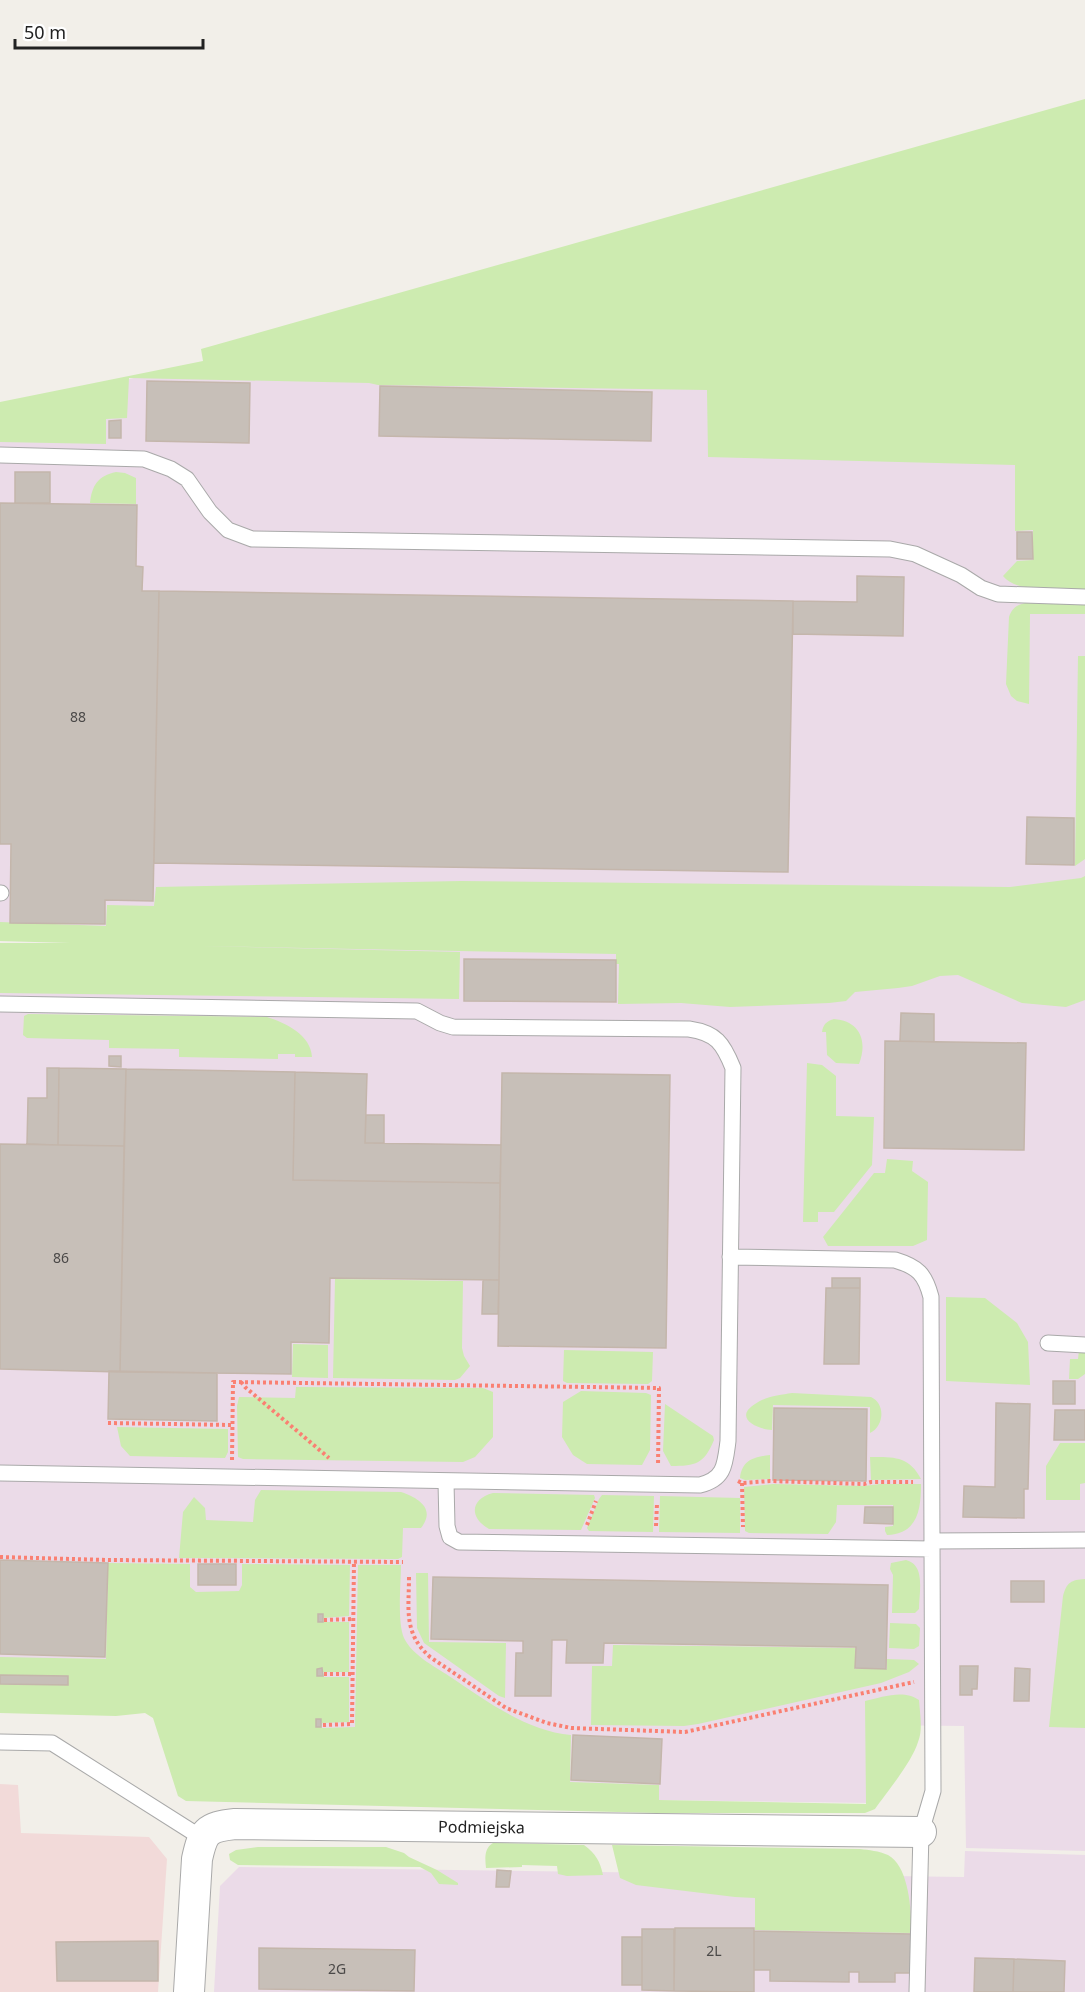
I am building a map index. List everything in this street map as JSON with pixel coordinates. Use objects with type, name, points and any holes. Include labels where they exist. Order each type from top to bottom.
[{"type":"street","name":"Podmiejska","points":[[202,1838],[216,1826],[235,1824],[921,1832]]},
{"type":"street","points":[[189,1992],[197,1859],[202,1838]]},
{"type":"lane","points":[[0,455],[144,459],[187,479],[210,512],[228,530],[252,540],[890,549],[915,554],[960,575],[981,588],[998,594],[1085,597]]},
{"type":"lane","points":[[0,1004],[417,1011],[453,1027],[688,1029],[704,1032],[716,1039],[725,1048],[733,1068],[728,1441],[725,1464],[721,1474],[710,1482],[700,1485],[446,1482],[0,1473]]},
{"type":"lane","points":[[730,1257],[895,1260],[912,1265],[928,1282],[931,1297],[933,1791],[921,1832],[917,1992]]},
{"type":"lane","points":[[1048,1343],[1085,1345]]},
{"type":"lane","points":[[446,1482],[447,1526],[450,1537],[459,1542],[743,1546],[932,1545],[1085,1540]]},
{"type":"lane","points":[[0,1742],[52,1743],[202,1838]]},
{"type":"path","points":[[232,1462],[233,1382],[659,1388],[656,1545]]},
{"type":"path","points":[[242,1382],[245,1387],[326,1455],[332,1464]]},
{"type":"path","points":[[108,1423],[232,1425]]},
{"type":"path","points":[[721,1474],[742,1483],[770,1481],[864,1484],[932,1482]]},
{"type":"path","points":[[585,1544],[585,1530],[597,1499],[600,1483]]},
{"type":"path","points":[[742,1483],[743,1546]]},
{"type":"path","points":[[0,1557],[403,1562]]},
{"type":"path","points":[[323,1725],[352,1724],[354,1561]]},
{"type":"path","points":[[409,1577],[411,1634],[419,1648],[506,1708],[547,1723],[570,1728],[685,1732],[917,1681],[932,1681]]},
{"type":"path","points":[[324,1620],[354,1619]]},
{"type":"path","points":[[324,1674],[353,1674]]},
{"type":"shaded area","points":[[1085,102],[1085,956],[0,940],[0,404],[206,364]]},
{"type":"shaded area","points":[[0,943],[1085,958],[1085,1851],[966,1848],[964,1726],[871,1725],[871,1803],[180,1793],[151,1701],[0,1700]]},
{"type":"shaded area","points":[[0,1784],[18,1785],[21,1833],[149,1837],[167,1859],[158,1992],[0,1992]]},
{"type":"shaded area","points":[[965,1851],[1085,1855],[1085,1992],[214,1992],[220,1886],[239,1867],[964,1877]]},
{"type":"green space","points":[[1085,99],[1085,591],[1054,591],[1019,586],[1003,576],[1017,561],[1033,560],[1033,530],[1015,531],[1015,465],[708,457],[707,390],[378,385],[129,378],[127,418],[106,419],[106,444],[0,442],[0,402],[203,361],[201,349]]},
{"type":"green space","points":[[116,472],[136,478],[136,504],[90,503],[92,491],[97,482]]},
{"type":"green space","points":[[1025,603],[1085,604],[1085,614],[1030,614],[1029,704],[1017,701],[1011,696],[1006,684],[1009,617],[1015,607]]},
{"type":"green space","points":[[1078,656],[1085,656],[1085,859],[1075,866]]},
{"type":"green space","points":[[1085,876],[1085,1000],[1066,1007],[1022,1003],[958,975],[940,976],[912,986],[855,992],[846,1001],[829,1003],[730,1007],[681,1003],[618,1004],[619,964],[616,964],[616,954],[198,946],[460,952],[459,999],[0,993],[0,943],[70,943],[0,941],[0,922],[106,926],[107,905],[154,906],[156,887],[461,881],[1010,887]]},
{"type":"green space","points":[[28,1014],[267,1017],[289,1026],[302,1036],[311,1049],[312,1057],[278,1054],[278,1059],[179,1057],[179,1049],[109,1048],[109,1040],[27,1038],[23,1035],[24,1016]]},
{"type":"green space","points":[[834,1019],[850,1024],[860,1034],[863,1048],[859,1064],[836,1063],[827,1055],[826,1032],[822,1032],[826,1023]]},
{"type":"green space","points":[[807,1063],[822,1065],[836,1076],[836,1116],[874,1117],[872,1165],[834,1212],[818,1212],[818,1222],[803,1222]]},
{"type":"green space","points":[[887,1159],[913,1161],[912,1171],[928,1182],[927,1240],[913,1246],[828,1246],[823,1237],[874,1173],[885,1173]]},
{"type":"green space","points":[[335,1279],[463,1281],[462,1348],[470,1366],[460,1378],[455,1380],[333,1378]]},
{"type":"green space","points":[[946,1297],[985,1298],[1017,1323],[1028,1342],[1030,1385],[946,1381]]},
{"type":"green space","points":[[293,1344],[328,1345],[328,1378],[292,1377]]},
{"type":"green space","points":[[564,1350],[653,1352],[652,1381],[648,1384],[567,1383],[563,1381]]},
{"type":"green space","points":[[1079,1350],[1085,1350],[1085,1374],[1078,1379],[1069,1379],[1070,1359],[1078,1359]]},
{"type":"green space","points":[[296,1387],[483,1388],[493,1392],[493,1437],[475,1457],[463,1462],[243,1459],[238,1457],[237,1406],[239,1397],[295,1398]]},
{"type":"green space","points":[[581,1391],[651,1395],[650,1450],[642,1465],[587,1464],[573,1455],[562,1437],[563,1402]]},
{"type":"green space","points":[[792,1393],[871,1397],[876,1400],[881,1410],[880,1420],[875,1430],[870,1433],[870,1407],[773,1405],[772,1430],[754,1425],[747,1418],[746,1414],[749,1409],[759,1401]]},
{"type":"green space","points":[[665,1404],[713,1436],[714,1440],[703,1459],[693,1464],[671,1466],[663,1451]]},
{"type":"green space","points":[[117,1427],[228,1429],[228,1452],[225,1458],[130,1456],[121,1446]]},
{"type":"green space","points":[[1060,1443],[1085,1443],[1085,1483],[1080,1484],[1080,1500],[1046,1500],[1046,1466]]},
{"type":"green space","points":[[770,1455],[770,1479],[745,1480],[740,1478],[746,1463]]},
{"type":"green space","points":[[870,1457],[900,1459],[911,1466],[921,1479],[871,1480]]},
{"type":"green space","points":[[773,1484],[864,1486],[921,1484],[920,1502],[916,1518],[911,1525],[897,1534],[887,1535],[885,1531],[885,1527],[893,1526],[893,1505],[837,1505],[836,1522],[828,1534],[749,1533],[745,1531],[744,1487]]},
{"type":"green space","points":[[261,1490],[401,1492],[419,1501],[427,1515],[421,1528],[403,1528],[402,1557],[398,1559],[179,1558],[183,1512],[194,1497],[205,1508],[206,1520],[253,1522],[255,1500]]},
{"type":"green space","points":[[493,1493],[594,1495],[595,1498],[581,1530],[489,1529],[478,1520],[475,1509],[480,1500]]},
{"type":"green space","points":[[602,1495],[654,1496],[653,1532],[589,1531],[587,1528]]},
{"type":"green space","points":[[660,1496],[740,1498],[740,1533],[659,1532]]},
{"type":"green space","points":[[906,1560],[916,1567],[919,1573],[919,1609],[915,1613],[892,1613],[891,1563]]},
{"type":"green space","points":[[108,1563],[190,1564],[190,1587],[196,1592],[239,1591],[242,1585],[242,1564],[350,1565],[349,1616],[323,1618],[324,1622],[349,1622],[349,1672],[323,1672],[324,1677],[349,1677],[349,1722],[322,1723],[322,1728],[355,1727],[358,1565],[401,1565],[402,1631],[412,1650],[507,1713],[538,1727],[571,1735],[570,1782],[659,1785],[659,1800],[866,1804],[865,1701],[900,1694],[919,1700],[920,1737],[910,1759],[892,1786],[875,1809],[865,1813],[658,1813],[186,1801],[178,1796],[153,1718],[145,1713],[116,1716],[0,1713],[0,1657],[106,1659]]},
{"type":"green space","points":[[416,1573],[428,1573],[429,1642],[506,1643],[505,1698],[424,1643],[417,1628]]},
{"type":"green space","points":[[1085,1579],[1085,1728],[1049,1727],[1063,1596],[1070,1583]]},
{"type":"green space","points":[[890,1623],[916,1624],[920,1628],[919,1646],[914,1649],[889,1648]]},
{"type":"green space","points":[[613,1645],[855,1648],[855,1669],[887,1669],[887,1659],[914,1660],[919,1664],[909,1672],[881,1683],[698,1724],[684,1726],[591,1725],[592,1666],[612,1666]]},
{"type":"green space","points":[[493,1843],[584,1845],[597,1858],[603,1875],[567,1876],[558,1874],[557,1866],[522,1865],[522,1867],[486,1868],[485,1857]]},
{"type":"green space","points":[[612,1845],[860,1849],[888,1855],[901,1869],[905,1879],[910,1902],[911,1933],[755,1930],[755,1898],[636,1885],[620,1878]]},
{"type":"green space","points":[[258,1847],[386,1847],[404,1853],[437,1870],[458,1885],[439,1884],[431,1873],[420,1867],[238,1865],[230,1860],[229,1854],[236,1850]]},
{"type":"building","points":[[147,381],[250,383],[249,443],[146,441]]},
{"type":"building","points":[[380,386],[652,392],[651,441],[379,436]]},
{"type":"building","points":[[121,420],[121,438],[109,438],[109,421]]},
{"type":"building","points":[[15,472],[50,472],[50,503],[15,503]]},
{"type":"building","points":[[0,503],[137,505],[136,566],[143,567],[142,591],[159,591],[153,901],[105,900],[105,924],[10,923],[11,844],[0,844]]},
{"type":"building","points":[[1017,532],[1032,532],[1033,559],[1017,559]]},
{"type":"building","points":[[857,576],[904,577],[903,636],[793,634],[793,601],[857,602]]},
{"type":"building","points":[[159,591],[793,601],[788,872],[154,863]]},
{"type":"building","points":[[1027,817],[1074,818],[1074,865],[1026,864]]},
{"type":"building","points":[[464,959],[616,960],[616,1002],[464,1001]]},
{"type":"building","points":[[901,1013],[934,1014],[934,1042],[900,1041]]},
{"type":"building","points":[[885,1041],[1026,1043],[1024,1150],[884,1148]]},
{"type":"building","points":[[109,1056],[121,1056],[121,1067],[109,1066]]},
{"type":"building","points":[[47,1068],[59,1068],[58,1145],[27,1144],[28,1098],[47,1098]]},
{"type":"building","points":[[59,1068],[126,1069],[124,1146],[58,1145]]},
{"type":"building","points":[[126,1069],[295,1072],[293,1180],[500,1183],[499,1280],[330,1278],[329,1343],[291,1342],[291,1374],[120,1372]]},
{"type":"building","points":[[295,1072],[367,1074],[365,1143],[501,1145],[500,1183],[293,1180]]},
{"type":"building","points":[[502,1073],[670,1075],[666,1348],[498,1346]]},
{"type":"building","points":[[366,1115],[384,1115],[384,1143],[365,1143]]},
{"type":"building","points":[[0,1144],[124,1146],[120,1372],[0,1369]]},
{"type":"building","points":[[832,1278],[860,1278],[860,1288],[832,1288]]},
{"type":"building","points":[[483,1280],[499,1280],[498,1314],[482,1314]]},
{"type":"building","points":[[826,1288],[860,1288],[859,1364],[824,1364]]},
{"type":"building","points":[[109,1371],[217,1373],[217,1421],[108,1419]]},
{"type":"building","points":[[1053,1381],[1075,1381],[1075,1404],[1053,1404]]},
{"type":"building","points":[[996,1403],[1030,1404],[1028,1489],[1024,1489],[1024,1518],[963,1517],[964,1486],[995,1487]]},
{"type":"building","points":[[774,1408],[867,1409],[866,1481],[773,1480]]},
{"type":"building","points":[[1055,1410],[1085,1410],[1085,1440],[1054,1440]]},
{"type":"building","points":[[865,1507],[893,1507],[893,1524],[864,1523]]},
{"type":"building","points":[[0,1560],[108,1563],[105,1657],[0,1654]]},
{"type":"building","points":[[198,1564],[236,1564],[236,1585],[198,1585]]},
{"type":"building","points":[[433,1577],[888,1585],[886,1669],[855,1668],[856,1647],[604,1643],[603,1663],[566,1663],[567,1640],[552,1640],[551,1696],[515,1696],[516,1653],[523,1653],[523,1641],[431,1639]]},
{"type":"building","points":[[1011,1581],[1044,1581],[1044,1602],[1011,1602]]},
{"type":"building","points":[[318,1614],[323,1614],[323,1622],[318,1622]]},
{"type":"building","points":[[960,1666],[978,1666],[977,1689],[972,1689],[972,1695],[960,1695]]},
{"type":"building","points":[[322,1668],[323,1676],[317,1676],[317,1669]]},
{"type":"building","points":[[1015,1668],[1030,1669],[1029,1701],[1014,1701]]},
{"type":"building","points":[[0,1675],[68,1676],[68,1685],[0,1684]]},
{"type":"building","points":[[316,1719],[321,1719],[321,1727],[316,1727]]},
{"type":"building","points":[[573,1735],[662,1739],[660,1784],[571,1780]]},
{"type":"building","points":[[497,1870],[511,1871],[509,1887],[496,1887]]},
{"type":"building","points":[[675,1928],[754,1928],[754,1992],[674,1991]]},
{"type":"building","points":[[642,1929],[674,1929],[674,1991],[642,1990]]},
{"type":"building","points":[[754,1931],[911,1934],[910,1973],[895,1973],[895,1982],[859,1982],[859,1972],[849,1972],[849,1982],[770,1981],[770,1970],[754,1970]]},
{"type":"building","points":[[622,1937],[642,1937],[642,1985],[622,1985]]},
{"type":"building","points":[[158,1941],[158,1981],[57,1981],[56,1942]]},
{"type":"building","points":[[259,1948],[415,1950],[414,1991],[259,1989]]},
{"type":"building","points":[[975,1958],[1014,1959],[1013,1992],[974,1992]]},
{"type":"building","points":[[1014,1959],[1065,1961],[1064,1992],[1013,1992]]}]
